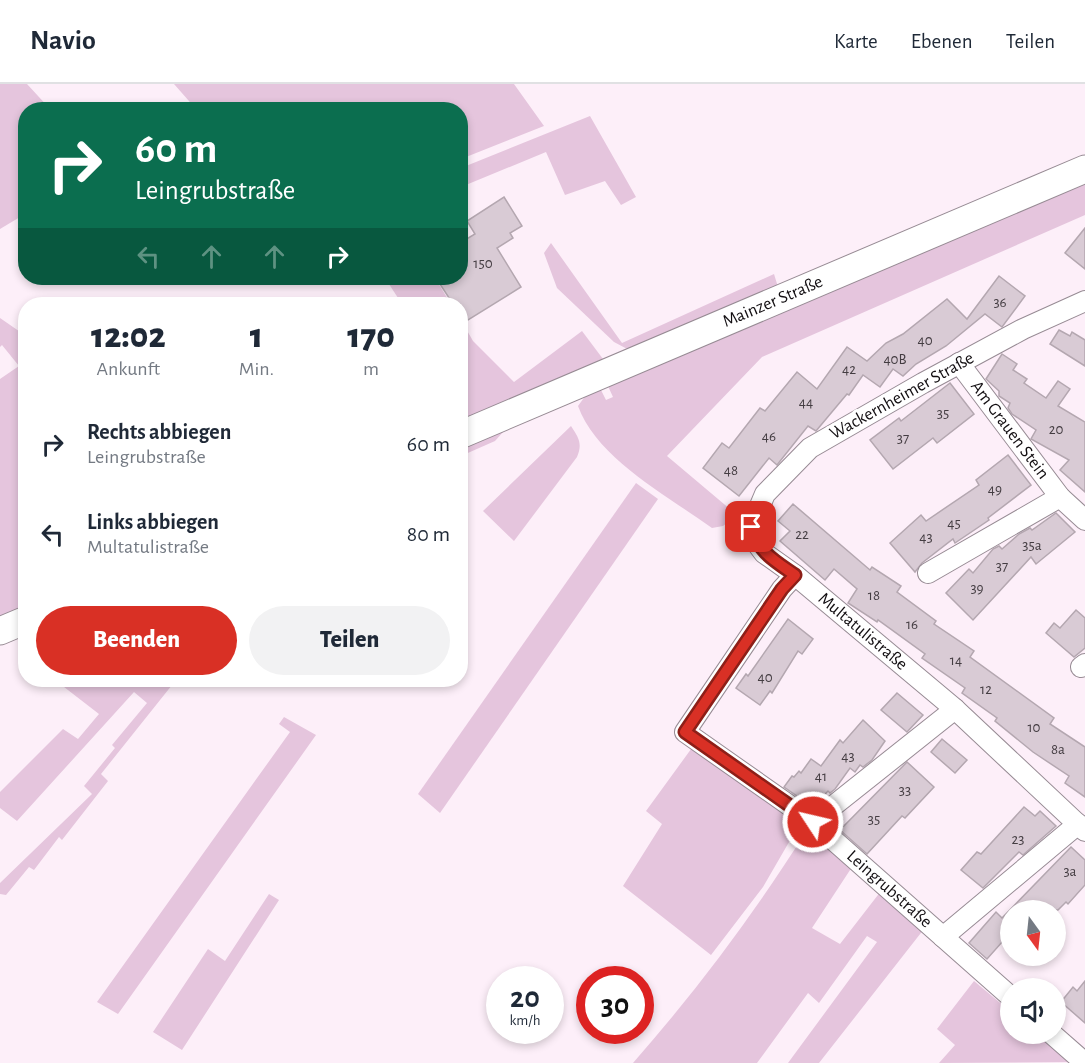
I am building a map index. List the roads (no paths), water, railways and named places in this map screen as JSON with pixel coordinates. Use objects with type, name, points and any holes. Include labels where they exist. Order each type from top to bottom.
[{"type":"main road","name":"Mainzer Straße","points":[[468,432],[1085,170]]},
{"type":"main road","points":[[0,631],[18,623]]},
{"type":"street","name":"Wackernheimer Straße","points":[[751,527],[765,494],[810,448],[959,363],[1023,329],[1085,301]]},
{"type":"street","name":"Am Grauen Stein","points":[[959,363],[1060,497],[1085,520]]},
{"type":"street","name":"Am Grauen Stein","points":[[928,573],[1060,497]]},
{"type":"street","name":"Multatulistraße","points":[[751,527],[755,541],[764,553],[795,575],[955,709],[1081,828],[943,937]]},
{"type":"street","name":"Leingrubstraße","points":[[795,575],[782,589],[685,732],[813,822],[1000,987]]},
{"type":"street","points":[[813,822],[955,709]]},
{"type":"street","points":[[1066,1043],[1081,1053]]}]
